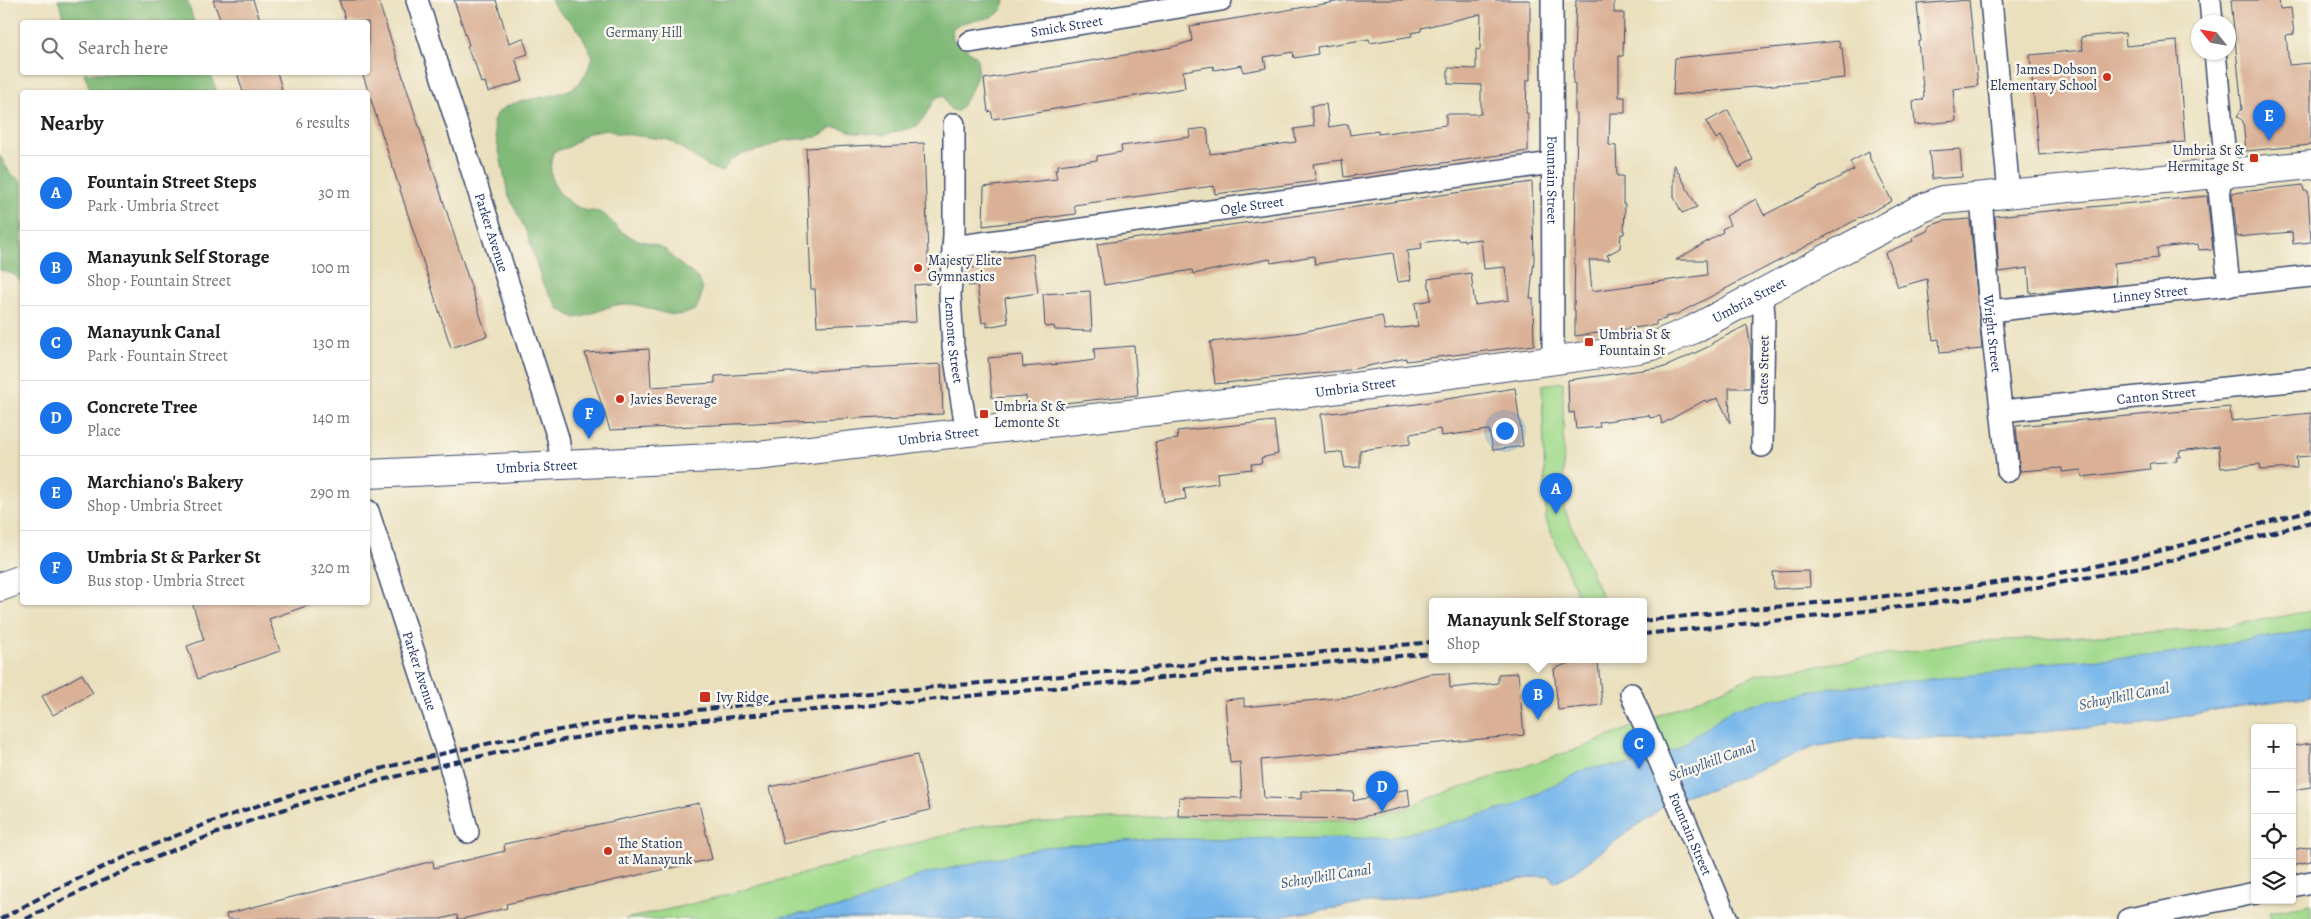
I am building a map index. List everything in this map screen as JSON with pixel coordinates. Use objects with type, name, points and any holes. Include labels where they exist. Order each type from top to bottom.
[{"type":"main road","name":"Umbria Street","points":[[370,474],[736,458],[967,434],[1406,381],[1656,345],[1692,330],[1932,203],[2009,193],[2311,165]]},
{"type":"main road","points":[[0,587],[20,580]]},
{"type":"street","name":"Parker Avenue","points":[[417,0],[558,438],[562,465]]},
{"type":"street","name":"Smick Street","points":[[970,42],[1221,0]]},
{"type":"street","name":"Fountain Street","points":[[1552,0],[1553,361]]},
{"type":"street","points":[[1991,0],[2009,193]]},
{"type":"street","points":[[2210,0],[2211,15]]},
{"type":"street","points":[[2216,60],[2225,157],[2219,189],[2229,286]]},
{"type":"street","name":"Lemonte Street","points":[[954,124],[954,247],[950,294],[956,363],[967,434]]},
{"type":"street","name":"Ogle Street","points":[[954,247],[1552,163]]},
{"type":"street","name":"Wright Street","points":[[1982,196],[1990,311],[2008,471]]},
{"type":"street","name":"Linney Street","points":[[1990,311],[2311,276]]},
{"type":"street","name":"Gates Street","points":[[1762,293],[1764,315],[1762,446]]},
{"type":"street","name":"Canton Street","points":[[2002,411],[2311,379]]},
{"type":"street","name":"Parker Avenue","points":[[370,517],[447,754],[468,832]]},
{"type":"street","name":"Fountain Street","points":[[1631,694],[1727,919]]},
{"type":"street","points":[[2296,885],[2311,882]]},
{"type":"street","points":[[2129,919],[2251,894]]},
{"type":"green space","points":[[58,0],[187,0],[193,20],[64,20]]},
{"type":"green space","name":"Germany Hill","points":[[551,0],[1005,0],[1002,9],[997,14],[959,24],[952,29],[953,40],[973,54],[978,62],[974,84],[958,111],[950,108],[944,96],[939,96],[934,100],[917,126],[882,135],[855,133],[839,127],[833,127],[817,137],[781,141],[763,149],[741,154],[730,161],[723,171],[718,171],[708,166],[669,140],[616,133],[605,129],[588,133],[569,147],[553,152],[551,162],[552,180],[567,200],[584,210],[603,214],[625,234],[664,249],[695,276],[702,286],[702,292],[696,309],[687,313],[679,315],[670,314],[637,305],[621,304],[575,318],[559,309],[542,282],[527,233],[508,194],[493,122],[498,113],[507,106],[569,90],[578,84],[585,75],[593,57],[575,26],[557,10]]},
{"type":"green space","points":[[85,75],[211,75],[216,90],[90,90]]},
{"type":"green space","points":[[0,156],[10,173],[20,180],[20,281],[15,275],[0,270]]},
{"type":"green space","points":[[1563,382],[1564,508],[1603,598],[1579,598],[1546,520],[1542,385]]},
{"type":"green space","points":[[2311,611],[2311,696],[2214,710],[2143,724],[1957,738],[1861,738],[1814,747],[1708,790],[1692,793],[1664,805],[1574,872],[1554,882],[1550,875],[1262,919],[625,919],[692,904],[982,825],[1155,817],[1354,820],[1412,807],[1418,802],[1586,746],[1756,675],[1971,642],[2211,629]]},
{"type":"green space","points":[[2311,904],[2311,919],[2271,919],[2269,912]]},
{"type":"water","name":"Schuylkill Canal","points":[[2311,630],[2311,696],[2214,710],[2143,724],[1957,738],[1861,738],[1814,747],[1708,790],[1692,793],[1664,805],[1574,872],[1554,882],[1550,875],[1262,919],[766,919],[851,906],[921,875],[1045,847],[1150,839],[1390,838],[1511,807],[1588,768],[1636,764],[1677,749],[1733,708],[1822,689],[1995,673],[2026,668],[2040,663],[2163,655]]},
{"type":"building","points":[[213,0],[253,0],[260,20],[220,20]]},
{"type":"building","points":[[339,0],[378,0],[487,336],[451,348],[370,97],[370,90],[368,90],[363,75],[370,75],[370,20],[345,20]]},
{"type":"building","points":[[454,0],[496,0],[509,43],[523,38],[528,54],[515,58],[523,81],[488,92],[485,82],[481,83],[474,60],[472,60]]},
{"type":"building","points":[[1348,0],[1530,0],[1530,80],[1527,80],[1526,113],[1528,113],[1528,151],[1344,177],[1342,160],[1313,164],[1316,181],[1215,194],[1214,186],[1074,205],[1076,214],[983,226],[984,187],[1057,179],[1055,169],[1058,169],[1058,165],[1097,160],[1097,156],[1122,152],[1121,146],[1190,137],[1189,130],[1207,128],[1210,154],[1296,142],[1294,129],[1314,126],[1311,106],[1326,104],[1329,127],[1348,124],[1350,135],[1378,131],[1378,134],[1446,125],[1446,114],[1481,114],[1481,85],[1448,84],[1448,68],[1476,69],[1476,49],[1480,50],[1481,14],[1421,28],[1421,31],[1411,33],[1412,36],[1370,43],[1369,39],[1317,47],[1318,54],[1294,58],[1293,52],[1264,57],[1266,68],[1243,72],[1242,65],[1214,70],[1213,66],[1183,71],[1185,88],[993,119],[991,111],[988,112],[984,79],[1172,47],[1192,41],[1190,26]]},
{"type":"building","points":[[1576,0],[1614,0],[1614,13],[1624,13],[1623,56],[1619,56],[1619,97],[1625,97],[1625,113],[1610,113],[1609,145],[1616,146],[1617,176],[1623,176],[1623,204],[1625,204],[1624,234],[1621,234],[1620,248],[1607,255],[1610,260],[1589,260],[1592,291],[1707,275],[1706,260],[1676,260],[1723,232],[1722,229],[1730,225],[1726,216],[1756,199],[1764,215],[1854,170],[1850,162],[1869,152],[1870,159],[1892,201],[1675,315],[1656,321],[1656,325],[1575,336],[1577,113],[1575,113],[1575,84],[1573,84]]},
{"type":"building","points":[[1969,0],[1978,86],[1953,89],[1956,121],[1915,125],[1913,101],[1923,100],[1924,95],[1918,42],[1921,41],[1917,4]]},
{"type":"building","points":[[2231,0],[2279,0],[2280,9],[2291,8],[2294,34],[2286,35],[2289,65],[2311,63],[2311,145],[2246,151],[2243,121],[2237,116],[2242,109],[2236,50],[2236,15],[2233,15]]},
{"type":"building","points":[[2125,33],[2126,46],[2177,41],[2185,142],[2039,155],[2030,55],[2083,50],[2081,37]]},
{"type":"building","points":[[1839,41],[1840,48],[1842,48],[1845,78],[1673,95],[1675,58]]},
{"type":"building","points":[[238,75],[278,75],[282,89],[278,90],[242,90]]},
{"type":"building","points":[[1728,110],[1753,160],[1739,168],[1721,136],[1716,139],[1706,122]]},
{"type":"building","points":[[924,143],[929,284],[914,285],[916,322],[817,326],[815,289],[811,289],[806,148]]},
{"type":"building","points":[[1960,149],[1962,177],[1932,179],[1929,151]]},
{"type":"building","points":[[1674,164],[1697,207],[1682,213],[1674,197]]},
{"type":"building","points":[[1532,182],[1534,259],[1530,298],[1533,298],[1534,345],[1406,361],[1406,358],[1349,370],[1215,384],[1210,342],[1296,333],[1382,316],[1385,330],[1418,326],[1415,303],[1431,300],[1428,279],[1471,273],[1475,305],[1509,300],[1505,267],[1484,269],[1481,239],[1464,241],[1464,239],[1458,240],[1457,238],[1421,243],[1422,249],[1407,251],[1411,280],[1398,282],[1393,253],[1315,264],[1314,256],[1271,263],[1270,259],[1193,274],[1192,270],[1104,285],[1097,244]]},
{"type":"building","points":[[2303,185],[2304,191],[2308,191],[2311,242],[2293,244],[2292,232],[2237,237],[2232,193]]},
{"type":"building","points":[[2207,196],[2213,249],[2199,250],[2198,244],[2157,248],[2158,258],[2114,263],[2116,285],[2030,293],[2028,268],[1999,272],[1995,216]]},
{"type":"building","points":[[1970,219],[1982,349],[1940,353],[1939,339],[1933,340],[1927,279],[1898,287],[1885,253],[1913,241],[1912,238],[1927,231],[1929,226],[1944,221]]},
{"type":"building","points":[[1033,254],[1038,293],[1005,298],[1008,323],[987,327],[987,322],[982,323],[977,285],[969,286],[966,269],[999,262],[999,259]]},
{"type":"building","points":[[1090,291],[1092,331],[1055,330],[1054,326],[1045,327],[1043,294]]},
{"type":"building","points":[[1747,325],[1751,349],[1750,388],[1729,388],[1730,423],[1718,398],[1706,402],[1705,400],[1662,424],[1660,416],[1650,418],[1649,415],[1599,422],[1600,427],[1576,429],[1574,412],[1569,413],[1568,380],[1665,367],[1712,345],[1712,343]]},
{"type":"building","points":[[1134,346],[1138,395],[1027,407],[1026,396],[992,398],[988,358],[1022,355],[1023,367],[1072,363],[1095,360],[1094,349]]},
{"type":"building","points":[[649,349],[651,387],[715,383],[715,376],[941,364],[943,414],[610,430],[585,353]]},
{"type":"building","points":[[1515,388],[1523,446],[1493,450],[1489,430],[1441,436],[1440,429],[1410,434],[1410,444],[1360,450],[1360,467],[1345,468],[1342,452],[1325,453],[1321,414],[1417,404]]},
{"type":"building","points":[[2230,407],[2231,421],[2311,413],[2311,456],[2296,457],[2297,468],[2261,470],[2260,464],[2221,468],[2219,446],[2179,451],[2180,457],[2176,457],[2177,461],[2152,463],[2149,464],[2150,469],[2082,477],[2081,470],[2062,472],[2062,468],[2020,471],[2016,426]]},
{"type":"building","points":[[1274,421],[1278,454],[1261,458],[1262,463],[1251,464],[1252,469],[1217,473],[1218,483],[1184,488],[1186,499],[1164,502],[1155,442],[1178,439],[1177,431]]},
{"type":"building","points":[[1809,571],[1810,587],[1774,589],[1773,572]]},
{"type":"building","points":[[193,605],[309,605],[269,619],[280,651],[198,679],[187,646],[204,640]]},
{"type":"building","points":[[1598,663],[1602,705],[1558,710],[1554,669],[1566,664]]},
{"type":"building","points":[[1449,673],[1450,688],[1498,683],[1498,674],[1518,673],[1524,735],[1261,760],[1264,798],[1301,799],[1301,791],[1354,792],[1353,801],[1408,789],[1410,806],[1353,819],[1178,816],[1179,797],[1242,798],[1240,762],[1230,763],[1225,700],[1244,698],[1244,707],[1358,696],[1428,674]]},
{"type":"building","points":[[82,674],[93,693],[53,715],[42,696]]},
{"type":"building","points":[[2311,743],[2311,787],[2296,789],[2296,745]]},
{"type":"building","points":[[917,755],[930,810],[783,844],[770,787]]},
{"type":"building","points":[[699,803],[712,859],[506,904],[507,908],[462,919],[458,919],[457,915],[441,919],[227,919],[226,914],[433,861],[434,868],[505,851],[504,844]]},
{"type":"building","points":[[2311,846],[2311,861],[2296,864],[2296,849]]},
{"type":"railway","points":[[1647,621],[1943,590],[2042,576],[2144,555],[2311,510]]},
{"type":"railway","points":[[1647,634],[1992,596],[2161,563],[2311,522]]},
{"type":"railway","points":[[1,919],[67,884],[135,853],[204,825],[346,778],[492,743],[612,721],[756,704],[1429,642]]},
{"type":"railway","points":[[26,919],[100,882],[176,849],[253,820],[331,795],[410,773],[490,754],[653,726],[716,719],[1429,653]]},
{"type":"place","name":"James Dobson Elementary School","points":[[2107,77]]},
{"type":"place","name":"Marchiano's Bakery","points":[[2269,141]]},
{"type":"place","name":"Umbria St & Hermitage St","points":[[2254,158]]},
{"type":"place","name":"Majesty Elite Gymnastics","points":[[918,268]]},
{"type":"place","name":"Umbria St & Fountain St","points":[[1589,342]]},
{"type":"place","name":"Javies Beverage","points":[[620,399]]},
{"type":"place","name":"Umbria St & Lemonte St","points":[[984,414]]},
{"type":"place","name":"Umbria St & Parker St","points":[[589,439]]},
{"type":"place","name":"Fountain Street Steps","points":[[1556,514]]},
{"type":"place","name":"Ivy Ridge","points":[[705,697]]},
{"type":"place","name":"Manayunk Self Storage","points":[[1538,720]]},
{"type":"place","name":"Manayunk Canal","points":[[1639,769]]},
{"type":"place","name":"Concrete Tree","points":[[1382,812]]},
{"type":"place","name":"The Station at Manayunk","points":[[608,851]]}]
